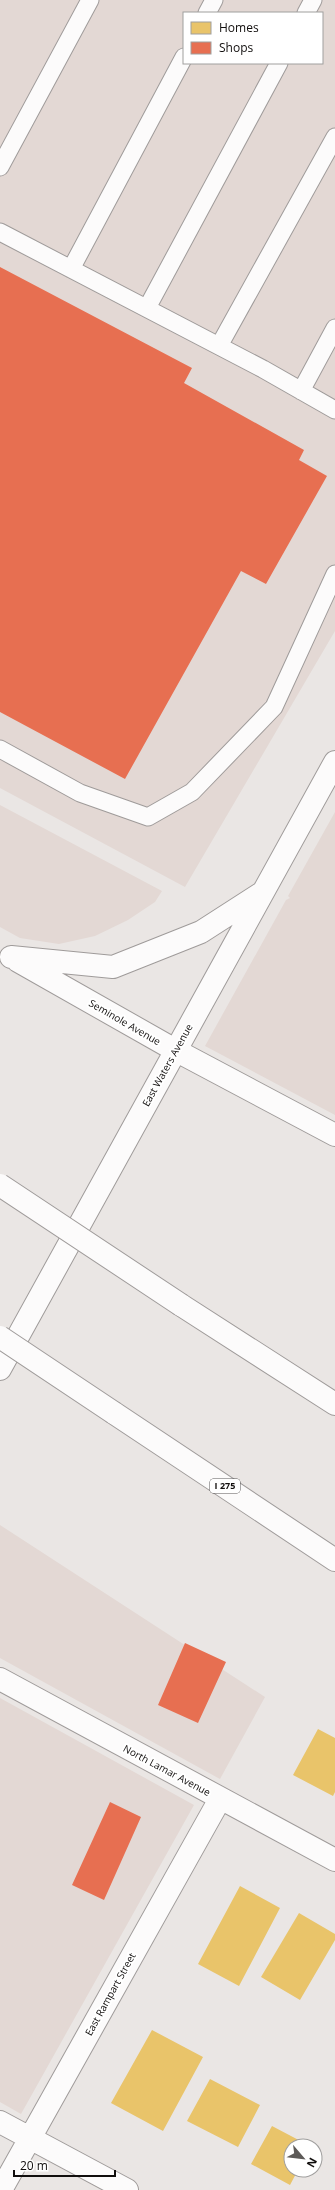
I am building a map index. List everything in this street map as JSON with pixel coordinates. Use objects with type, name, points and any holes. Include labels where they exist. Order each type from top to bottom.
[{"type":"main road","name":"East Waters Avenue","points":[[0,1369],[335,762]]},
{"type":"main road","points":[[5,954],[113,967],[201,932],[263,892]]},
{"type":"main road","name":"Seminole Avenue","points":[[5,954],[175,1050],[335,1135]]},
{"type":"main road","points":[[0,1184],[181,1306],[335,1404]]},
{"type":"main road","name":"I 275","points":[[0,1337],[335,1560]]},
{"type":"main road","name":"North Lamar Avenue","points":[[0,1679],[335,1860]]},
{"type":"main road","name":"East Rampart Street","points":[[1,2190],[220,1799]]},
{"type":"main road","points":[[0,2122],[127,2190]]},
{"type":"lane","points":[[0,167],[90,0]]},
{"type":"lane","points":[[208,12],[214,0]]},
{"type":"lane","points":[[307,12],[313,0]]},
{"type":"lane","points":[[71,269],[183,59]]},
{"type":"lane","points":[[147,308],[278,64]]},
{"type":"lane","points":[[219,346],[335,137]]},
{"type":"lane","points":[[0,232],[219,346],[335,410]]},
{"type":"lane","points":[[301,391],[335,328]]},
{"type":"lane","points":[[0,749],[80,793],[148,817],[192,792],[274,707],[335,574]]},
{"type":"shaded area","points":[[0,0],[335,0],[335,631],[185,887],[0,788]]},
{"type":"shaded area","points":[[0,805],[162,891],[155,902],[128,920],[95,936],[59,944],[20,938],[0,927]]},
{"type":"shaded area","points":[[335,812],[335,1115],[205,1046],[286,900],[290,898],[288,896]]},
{"type":"shaded area","points":[[0,1525],[265,1697],[220,1779],[0,1658]]},
{"type":"shaded area","points":[[0,1698],[194,1805],[21,2114],[0,2102]]},
{"type":"building: Homes","points":[[318,1729],[335,1738],[335,1792],[333,1796],[293,1775]]},
{"type":"building: Homes","points":[[240,1886],[280,1908],[239,1986],[198,1964]]},
{"type":"building: Homes","points":[[299,1913],[335,1934],[335,1940],[300,2000],[261,1977]]},
{"type":"building: Homes","points":[[152,2030],[203,2057],[163,2131],[111,2103]]},
{"type":"building: Homes","points":[[210,2079],[260,2105],[238,2147],[187,2121]]},
{"type":"building: Homes","points":[[272,2126],[295,2138],[283,2138],[283,2178],[294,2178],[290,2185],[251,2164]]},
{"type":"building: Shops","points":[[0,267],[192,368],[184,383],[304,450],[299,460],[327,476],[266,584],[241,571],[125,779],[0,712]]},
{"type":"building: Shops","points":[[185,1643],[226,1662],[198,1723],[158,1705]]},
{"type":"building: Shops","points":[[110,1802],[141,1817],[104,1900],[72,1885]]}]
